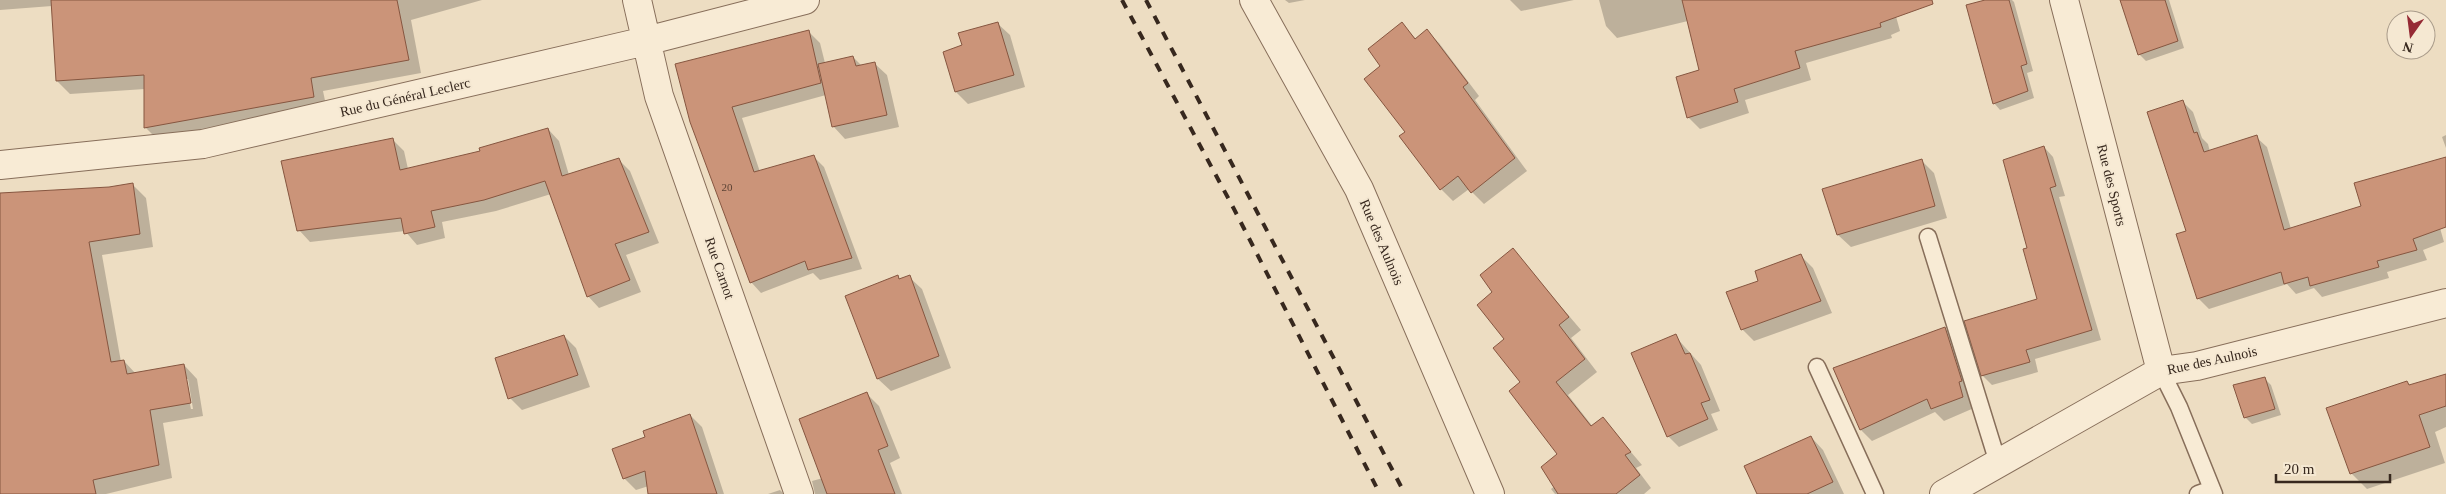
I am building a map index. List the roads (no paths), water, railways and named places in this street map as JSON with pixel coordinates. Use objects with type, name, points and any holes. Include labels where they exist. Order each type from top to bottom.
[{"type":"street","name":"Rue Carnot","points":[[636,0],[659,96],[799,494]]},
{"type":"street","name":"Rue du Général Leclerc","points":[[0,165],[202,144],[646,41],[805,0]]},
{"type":"street","name":"Rue des Aulnois","points":[[1254,0],[1359,189],[1490,494]]},
{"type":"street","name":"Rue des Sports","points":[[2064,0],[2161,371]]},
{"type":"street","name":"Rue des Aulnois","points":[[1944,494],[2161,371],[2197,366],[2446,303]]},
{"type":"lane","points":[[1928,237],[1998,463]]},
{"type":"lane","points":[[1817,367],[1875,494]]},
{"type":"lane","points":[[2161,371],[2179,407],[2208,492]]},
{"type":"railway","points":[[1122,0],[1234,209],[1380,494]]},
{"type":"railway","points":[[1146,0],[1405,494]]}]
